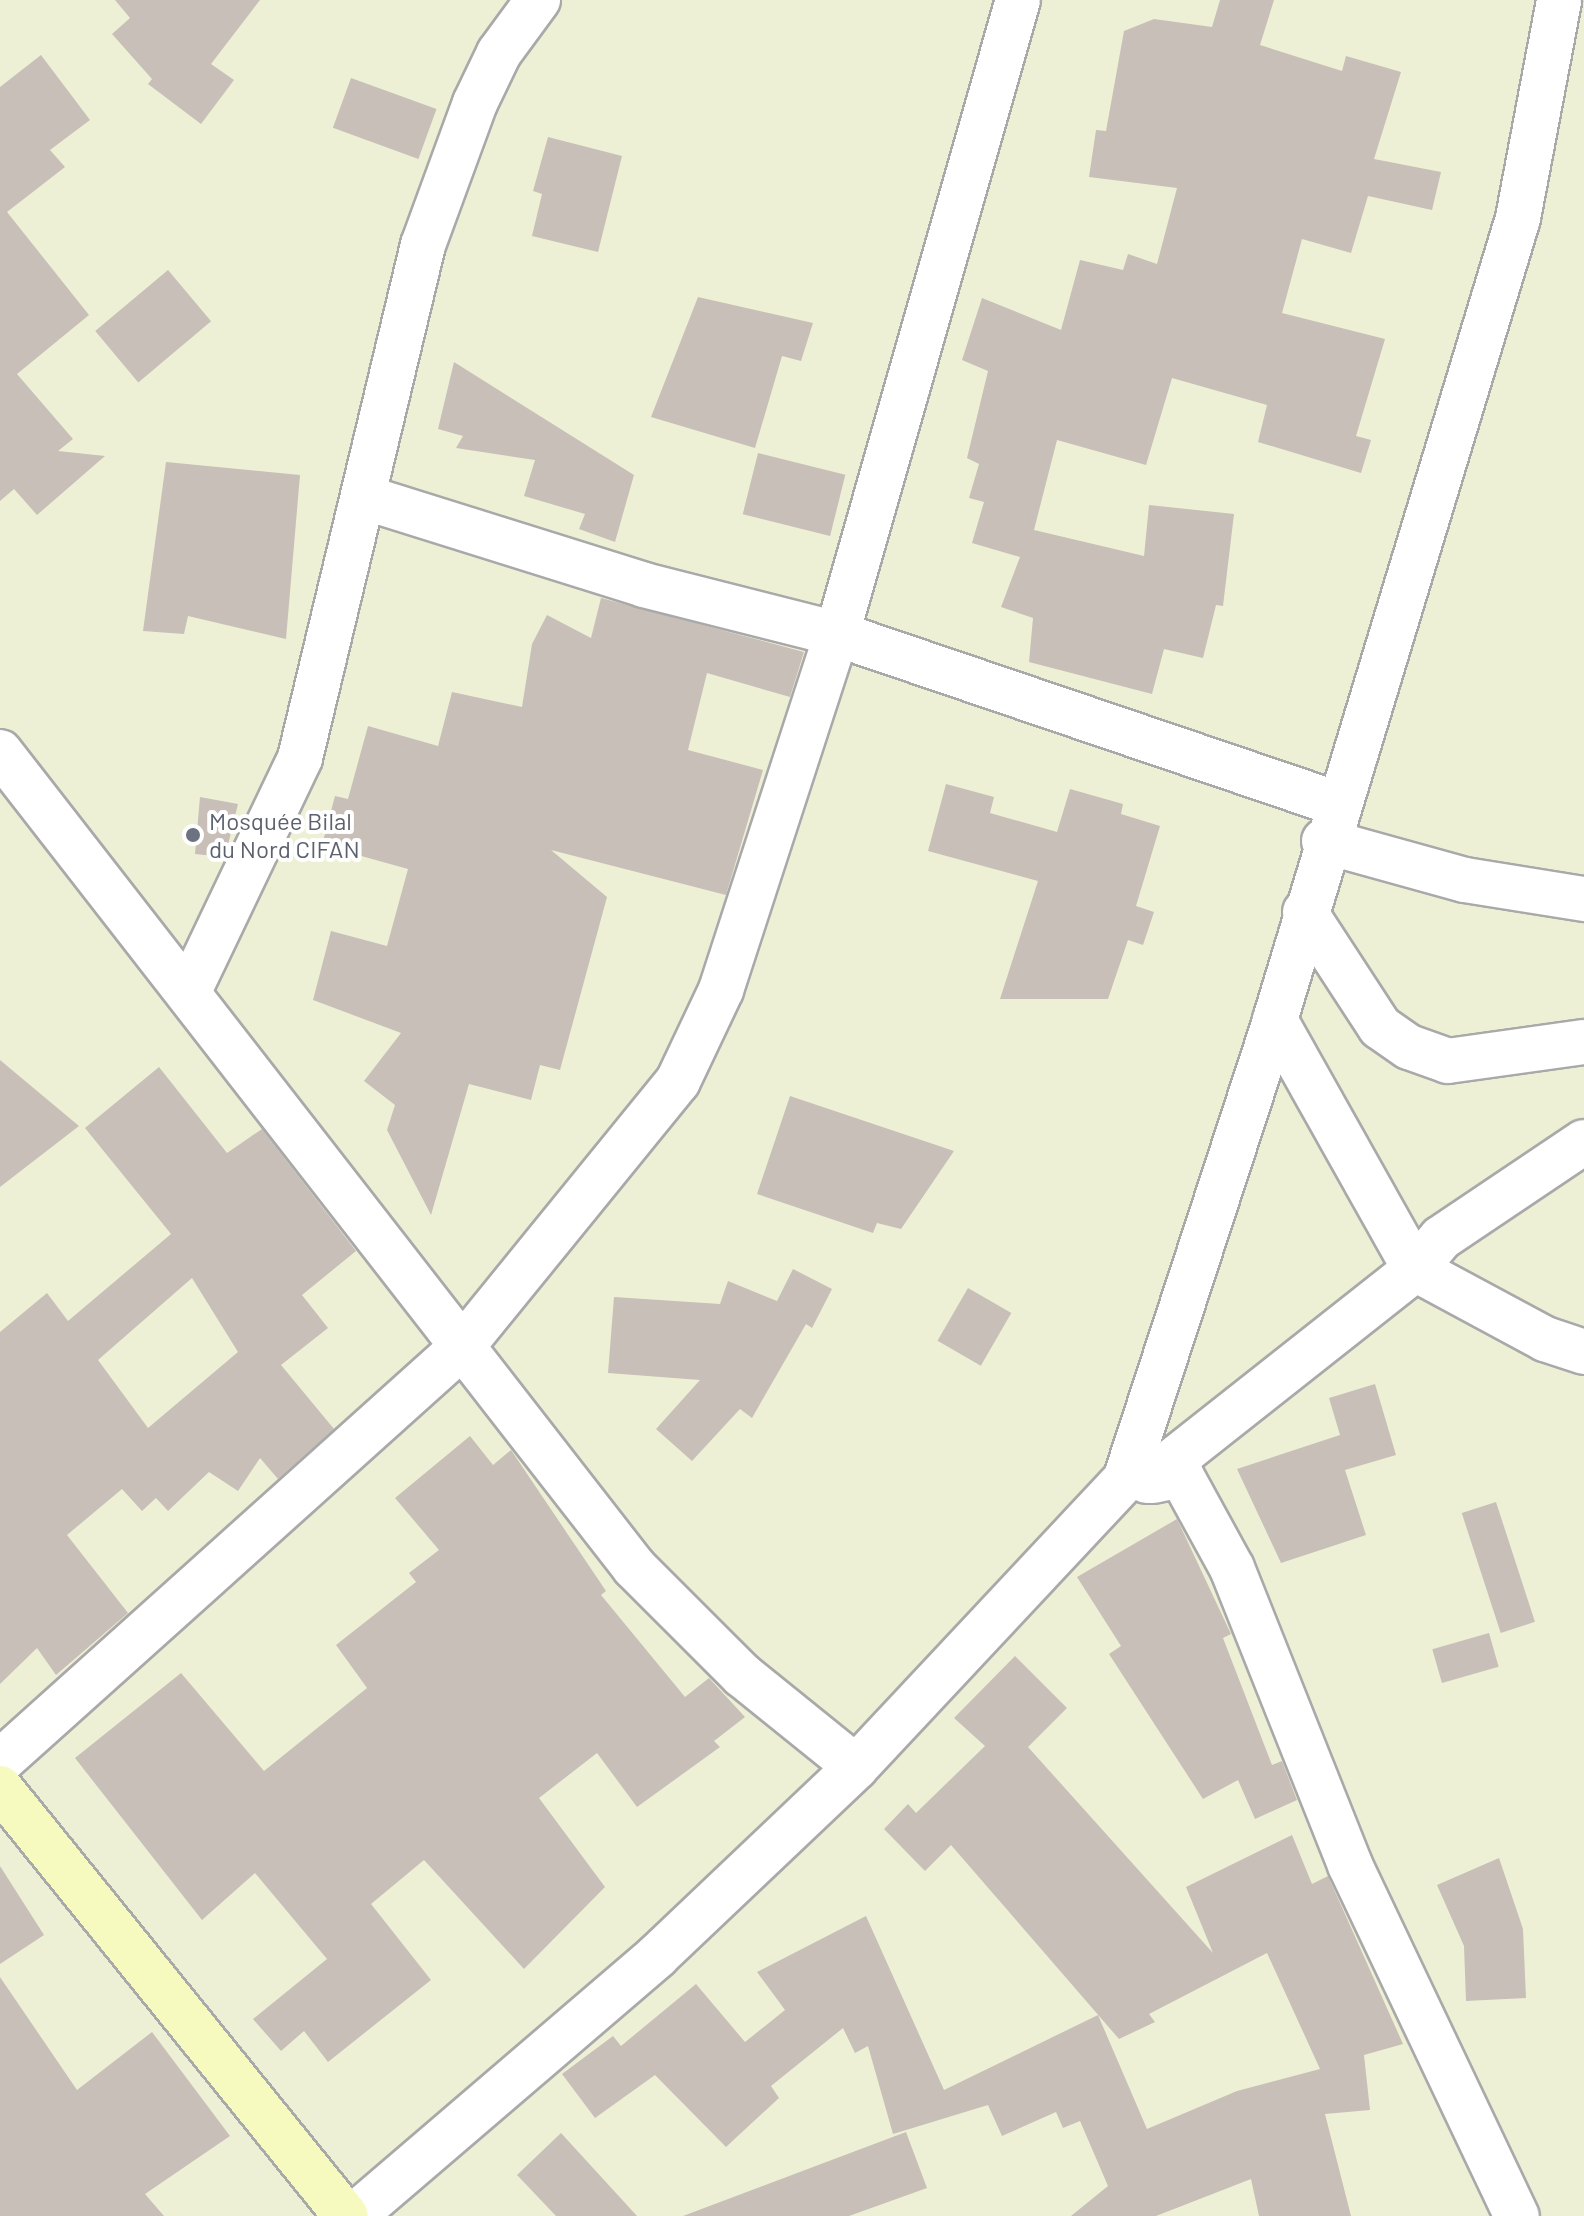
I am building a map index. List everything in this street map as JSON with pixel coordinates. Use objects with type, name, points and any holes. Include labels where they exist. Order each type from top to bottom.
[{"type":"street","points":[[189,991],[300,758],[367,498],[423,245],[475,103],[499,53],[538,0]]},
{"type":"street","points":[[0,1762],[461,1348],[678,1081],[721,990],[837,634],[1018,0]]},
{"type":"street","points":[[1139,1480],[1330,822],[1518,218],[1559,0]]},
{"type":"street","points":[[367,498],[644,585],[837,634],[1330,822],[1465,880],[1584,899]]},
{"type":"street","points":[[0,752],[189,991],[461,1348],[545,1444],[634,1567],[742,1675],[856,1767]]},
{"type":"street","points":[[1305,912],[1380,1027],[1409,1047],[1448,1061],[1584,1042]]},
{"type":"street","points":[[1275,1020],[1415,1269],[1545,1339],[1584,1352]]},
{"type":"street","points":[[354,2216],[657,1956],[856,1767],[1139,1480],[1415,1269],[1441,1238],[1584,1142]]},
{"type":"street","points":[[1139,1480],[1181,1475],[1232,1568],[1350,1865],[1517,2216]]},
{"type":"street","points":[[0,1788],[346,2216]]},
{"type":"green space","points":[[0,0],[1584,0],[1584,2216],[0,2216]]},
{"type":"building","points":[[115,0],[260,0],[211,64],[234,80],[201,124],[148,84],[152,79],[112,34],[130,18]]},
{"type":"building","points":[[1220,0],[1274,0],[1260,45],[1342,71],[1346,56],[1401,72],[1374,159],[1441,172],[1432,210],[1368,196],[1351,253],[1302,239],[1282,313],[1385,339],[1356,436],[1371,440],[1361,473],[1258,442],[1267,405],[1172,378],[1146,465],[1057,440],[1034,530],[1144,556],[1149,505],[1234,514],[1223,606],[1216,605],[1203,658],[1164,649],[1152,694],[1029,662],[1033,618],[1001,607],[1020,557],[972,543],[984,502],[969,498],[979,464],[967,458],[988,371],[962,360],[982,298],[1061,330],[1080,260],[1123,270],[1128,254],[1157,264],[1177,188],[1089,177],[1096,130],[1106,131],[1124,31],[1154,19],[1212,27]]},
{"type":"building","points":[[41,55],[90,120],[50,150],[65,167],[7,212],[89,315],[17,374],[73,439],[58,451],[105,456],[37,515],[14,489],[0,501],[0,87]]},
{"type":"building","points":[[351,78],[437,109],[418,159],[333,128]]},
{"type":"building","points":[[548,137],[622,156],[598,252],[532,236],[542,194],[533,191]]},
{"type":"building","points":[[168,270],[211,321],[138,382],[95,331]]},
{"type":"building","points":[[698,297],[813,323],[801,361],[782,356],[755,448],[651,417]]},
{"type":"building","points":[[454,362],[634,475],[615,542],[579,529],[585,514],[524,496],[535,460],[456,448],[463,436],[438,429]]},
{"type":"building","points":[[758,453],[845,475],[830,536],[743,514]]},
{"type":"building","points":[[166,462],[300,475],[286,639],[188,616],[184,634],[143,631]]},
{"type":"building","points":[[601,598],[804,652],[790,697],[707,673],[688,750],[763,770],[726,895],[551,850],[607,897],[560,1070],[540,1065],[531,1100],[469,1084],[431,1215],[387,1130],[395,1105],[364,1081],[401,1033],[313,1000],[331,931],[387,946],[408,869],[322,845],[335,796],[348,799],[368,726],[438,746],[452,692],[522,707],[532,644],[547,615],[591,638]]},
{"type":"building","points":[[946,784],[994,797],[990,813],[1057,832],[1070,789],[1123,804],[1121,814],[1160,826],[1136,906],[1154,912],[1143,945],[1128,940],[1108,999],[1000,999],[1038,881],[928,851]]},
{"type":"building","points":[[200,797],[238,804],[225,857],[195,854]]},
{"type":"building","points":[[0,1060],[79,1126],[0,1187]]},
{"type":"building","points":[[159,1067],[227,1153],[262,1129],[356,1251],[302,1295],[328,1328],[281,1365],[334,1429],[278,1479],[260,1458],[238,1491],[209,1472],[168,1511],[156,1498],[142,1511],[122,1489],[67,1535],[128,1613],[56,1675],[37,1648],[0,1684],[0,1332],[47,1293],[68,1321],[171,1234],[85,1128]],"holes":[[[192,1278],[238,1352],[148,1428],[98,1360]]]},
{"type":"building","points":[[790,1096],[954,1151],[901,1229],[877,1223],[873,1233],[757,1194]]},
{"type":"building","points":[[793,1269],[832,1289],[812,1328],[806,1324],[752,1418],[740,1409],[692,1461],[656,1429],[700,1380],[608,1373],[614,1297],[720,1304],[728,1281],[777,1301]]},
{"type":"building","points":[[968,1288],[1011,1313],[981,1366],[938,1341]]},
{"type":"building","points":[[1375,1384],[1396,1455],[1345,1470],[1366,1535],[1281,1563],[1237,1469],[1340,1435],[1329,1398]]},
{"type":"building","points":[[470,1436],[493,1465],[511,1450],[606,1591],[601,1595],[685,1697],[709,1678],[745,1717],[714,1741],[720,1747],[637,1807],[597,1753],[539,1798],[605,1887],[524,1969],[424,1860],[371,1904],[431,1980],[328,2062],[304,2031],[281,2051],[253,2019],[327,1959],[255,1873],[202,1920],[75,1758],[181,1673],[264,1771],[367,1688],[336,1645],[416,1582],[409,1573],[439,1550],[395,1498]]},
{"type":"building","points":[[1496,1502],[1535,1622],[1501,1633],[1462,1513]]},
{"type":"building","points":[[1177,1519],[1231,1634],[1223,1638],[1272,1765],[1282,1761],[1297,1800],[1255,1819],[1238,1780],[1203,1799],[1109,1654],[1121,1646],[1077,1577]]},
{"type":"building","points":[[1489,1633],[1499,1667],[1442,1683],[1432,1649]]},
{"type":"building","points":[[1015,1656],[1067,1708],[1028,1747],[1213,1953],[1186,1887],[1292,1835],[1312,1884],[1328,1876],[1403,2044],[1364,2055],[1370,2110],[1325,2114],[1351,2216],[1259,2216],[1251,2179],[1156,2216],[1071,2216],[1108,2186],[1080,2121],[1063,2128],[1056,2112],[1002,2136],[988,2105],[893,2134],[868,2046],[855,2053],[843,2028],[771,2086],[779,2098],[726,2147],[655,2075],[595,2118],[562,2074],[613,2036],[621,2046],[696,1984],[745,2042],[785,2010],[757,1972],[866,1916],[944,2090],[1098,2015],[1147,2129],[1237,2091],[1320,2069],[1267,1953],[1149,2014],[1155,2022],[1119,2039],[951,1845],[925,1871],[884,1829],[908,1804],[916,1813],[985,1746],[954,1718]]},
{"type":"building","points":[[1499,1858],[1523,1929],[1526,1998],[1466,2001],[1464,1946],[1437,1885]]},
{"type":"building","points":[[0,1866],[44,1935],[0,1964]]},
{"type":"building","points":[[0,1977],[77,2090],[152,2032],[230,2136],[145,2194],[164,2216],[0,2216]]},
{"type":"building","points":[[906,2132],[927,2188],[849,2216],[683,2216]]},
{"type":"building","points":[[561,2133],[637,2216],[556,2216],[517,2175]]},
{"type":"place","name":"Mosquée Bilal du Nord CIFAN","points":[[193,835]]}]
